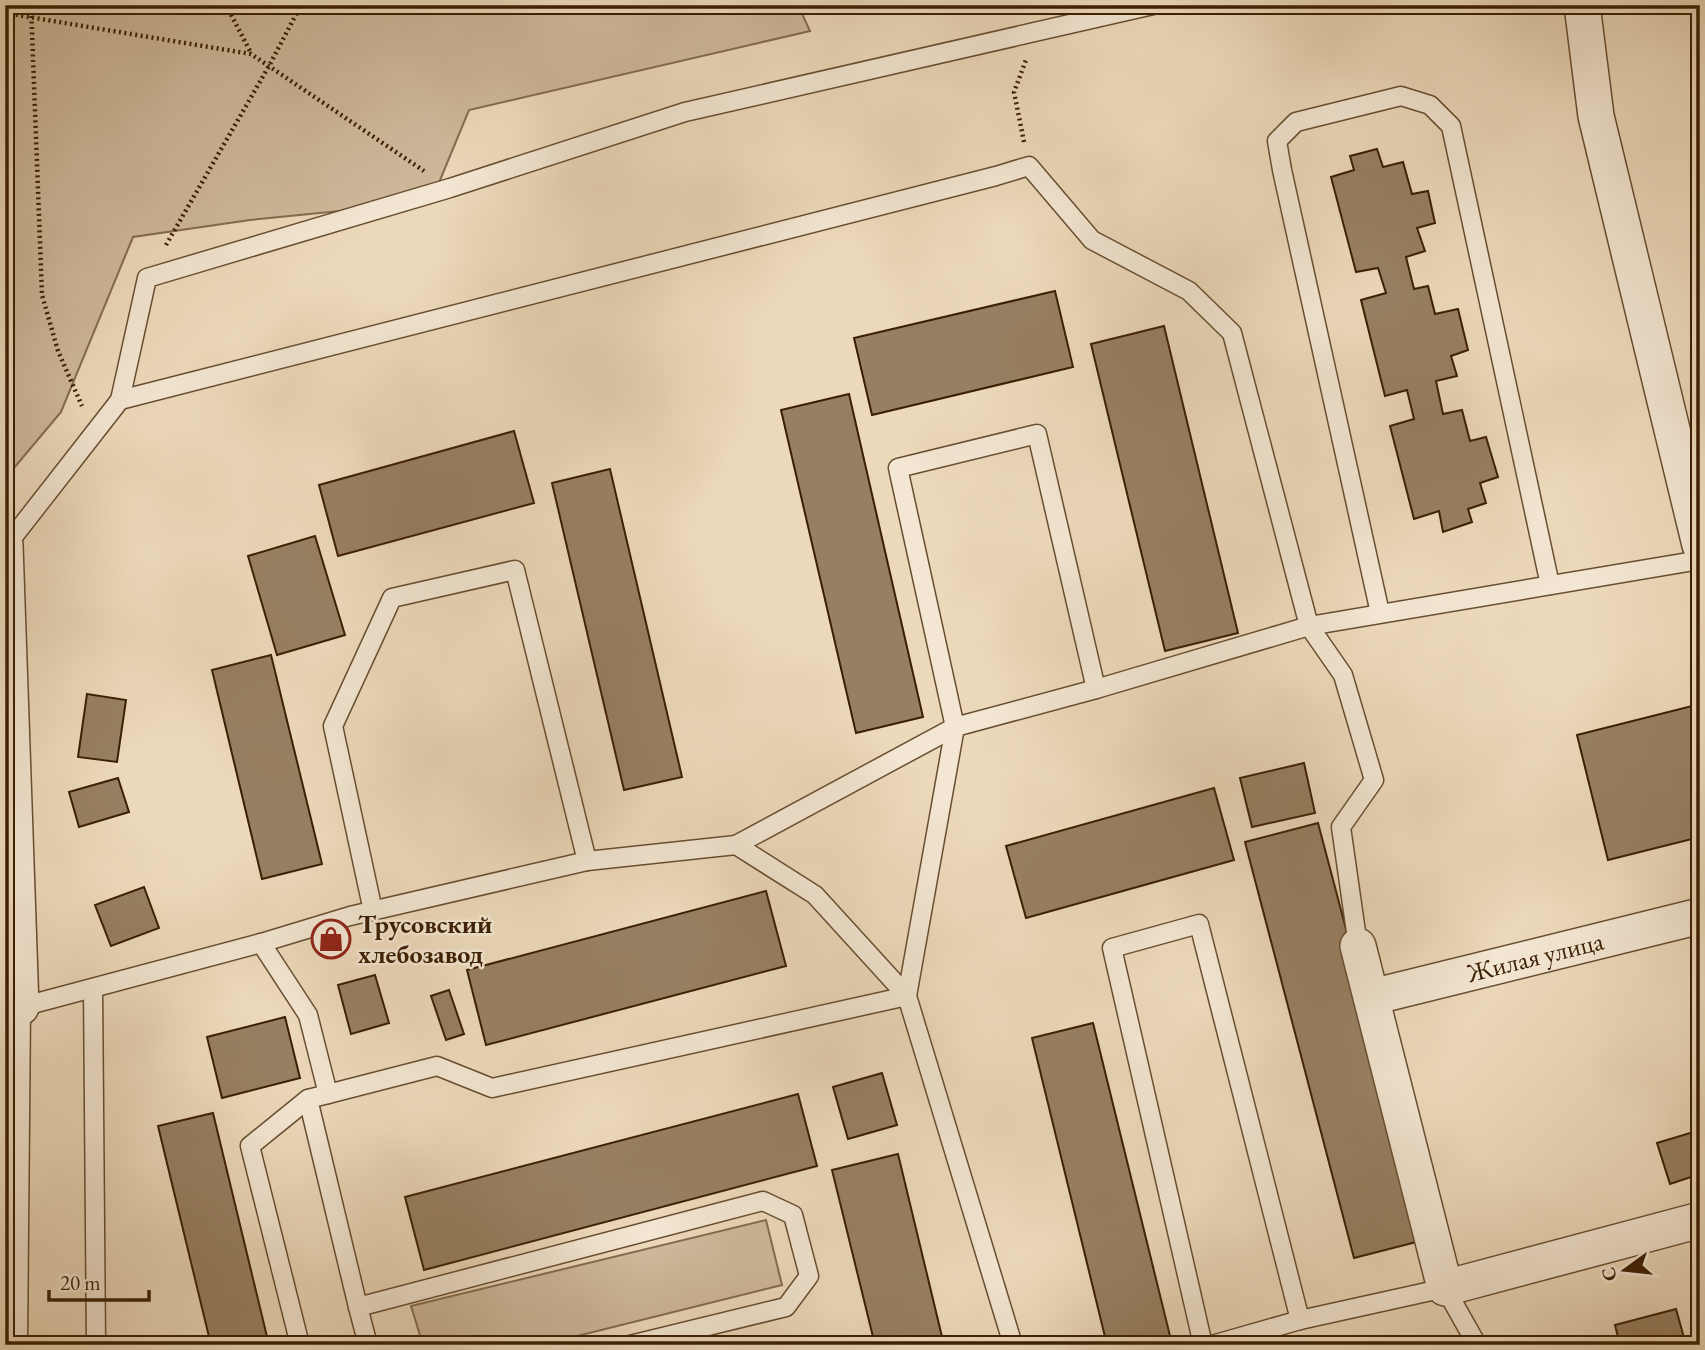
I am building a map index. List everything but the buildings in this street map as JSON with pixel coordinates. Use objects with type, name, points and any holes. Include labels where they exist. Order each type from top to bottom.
[{"type":"street","points":[[1582,5],[1597,116],[1700,545]]},
{"type":"street","points":[[5,546],[13,1009]]},
{"type":"street","name":"Жилая улица","points":[[1371,998],[1700,916]]},
{"type":"street","points":[[1358,946],[1445,1288],[1700,1220]]},
{"type":"lane","points":[[5,546],[120,400],[147,278],[450,188],[685,112],[1153,5]]},
{"type":"lane","points":[[1380,614],[1282,170],[1278,141],[1296,122],[1401,96],[1430,105],[1451,126],[1550,585]]},
{"type":"lane","points":[[120,400],[956,187],[1029,166],[1092,240],[1189,291],[1232,333],[1309,626],[1343,675],[1374,780],[1341,827],[1358,946]]},
{"type":"lane","points":[[907,996],[956,727],[898,468],[1037,434],[1096,689]]},
{"type":"lane","points":[[18,1345],[13,1009],[373,911],[587,861],[736,845],[956,727],[1309,626],[1700,560]]},
{"type":"lane","points":[[373,911],[333,726],[392,598],[515,570],[587,861]]},
{"type":"lane","points":[[736,845],[815,895],[907,996],[1013,1345]]},
{"type":"lane","points":[[1203,1345],[1112,948],[1199,924],[1300,1320]]},
{"type":"lane","points":[[261,943],[308,1015],[328,1094]]},
{"type":"lane","points":[[93,988],[96,1345]]},
{"type":"lane","points":[[300,1345],[250,1146],[308,1100],[437,1066],[492,1088],[907,996]]},
{"type":"lane","points":[[308,1100],[368,1345]]},
{"type":"lane","points":[[358,1307],[763,1201],[793,1215],[809,1276],[786,1307],[630,1345]]},
{"type":"lane","points":[[1212,1345],[1300,1320],[1445,1288],[1478,1345]]},
{"type":"path","points":[[31,5],[42,295],[58,351],[83,408],[89,397]]},
{"type":"path","points":[[226,5],[251,54]]},
{"type":"path","points":[[147,278],[270,66],[301,5]]},
{"type":"path","points":[[5,13],[251,54],[450,188]]},
{"type":"path","points":[[1029,166],[1014,92],[1038,31]]},
{"type":"shaded area","points":[[5,5],[798,5],[810,31],[469,110],[431,202],[250,220],[133,237],[61,412],[9,474],[5,470]]},
{"type":"shaded area","points":[[766,1220],[782,1285],[541,1345],[423,1345],[411,1306]]},
{"type":"place","name":"Трусовский хлебозавод","points":[[331,939]]}]
